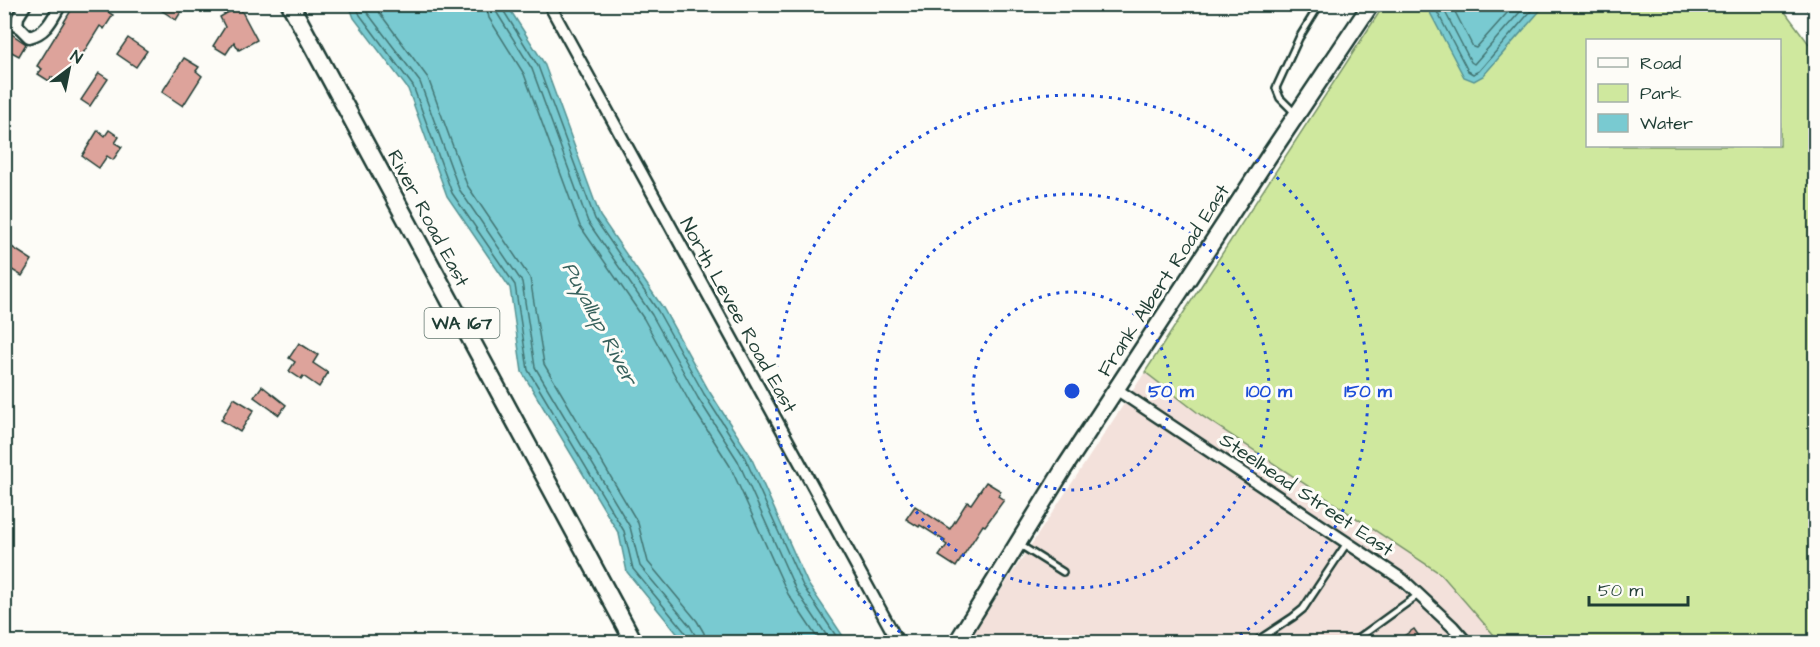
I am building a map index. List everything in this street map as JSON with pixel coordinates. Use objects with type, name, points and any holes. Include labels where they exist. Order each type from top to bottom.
[{"type":"main road","name":"River Road East","points":[[290,4],[634,642]]},
{"type":"street","points":[[26,4],[16,25],[29,37],[39,35],[47,27],[61,4]]},
{"type":"street","name":"North Levee Road East","points":[[549,4],[898,642]]},
{"type":"street","name":"Frank Albert Road East","points":[[957,642],[1063,470],[1371,4]]},
{"type":"street","name":"Steelhead Street East","points":[[1116,389],[1403,580],[1420,594],[1466,642]]},
{"type":"lane","points":[[1297,115],[1280,98],[1276,88],[1299,38],[1320,4]]},
{"type":"lane","points":[[4,24],[24,33]]},
{"type":"lane","points":[[1255,642],[1303,609],[1347,543]]},
{"type":"lane","points":[[1019,544],[1064,572]]},
{"type":"lane","points":[[1353,642],[1420,594]]},
{"type":"shaded area","points":[[1145,372],[1202,416],[1441,574],[1500,642],[967,642]]},
{"type":"green space","points":[[1384,5],[1780,5],[1815,52],[1815,642],[1500,642],[1441,574],[1202,416],[1145,372]]},
{"type":"water","name":"Puyallup River","points":[[349,5],[507,5],[544,63],[600,216],[663,308],[709,391],[750,455],[808,584],[847,642],[684,642],[627,572],[619,534],[522,372],[510,288],[447,196],[408,89],[354,18]]},
{"type":"water","points":[[1426,5],[1545,5],[1483,76],[1474,81],[1464,77]]},
{"type":"building","points":[[75,4],[106,4],[103,9],[113,15],[104,29],[100,26],[61,83],[51,77],[49,81],[38,74],[42,69],[37,66]]},
{"type":"building","points":[[152,4],[186,4],[176,20]]},
{"type":"building","points":[[239,6],[257,40],[239,50],[234,42],[226,54],[213,46],[225,27],[220,17]]},
{"type":"building","points":[[10,33],[26,44],[19,56],[4,48],[4,43]]},
{"type":"building","points":[[128,38],[147,51],[136,67],[117,54]]},
{"type":"building","points":[[184,58],[199,67],[196,71],[202,76],[183,106],[162,92]]},
{"type":"building","points":[[99,73],[108,79],[90,106],[81,100]]},
{"type":"building","points":[[98,130],[105,136],[109,130],[119,137],[115,143],[122,147],[113,160],[107,156],[99,168],[82,156]]},
{"type":"building","points":[[4,242],[32,260],[22,276],[4,265]]},
{"type":"building","points":[[299,343],[318,355],[313,363],[328,373],[319,387],[303,376],[301,379],[289,371],[295,362],[289,358]]},
{"type":"building","points":[[262,386],[286,405],[279,415],[254,397]]},
{"type":"building","points":[[234,398],[254,410],[240,432],[221,420]]},
{"type":"building","points":[[986,482],[1001,491],[998,496],[1004,500],[985,526],[983,525],[956,567],[939,556],[947,545],[945,541],[906,519],[915,506],[950,529],[967,502],[971,504]]},
{"type":"building","points":[[1414,629],[1423,642],[1395,642]]},
{"type":"railway","points":[[1805,4],[1816,19]]}]
